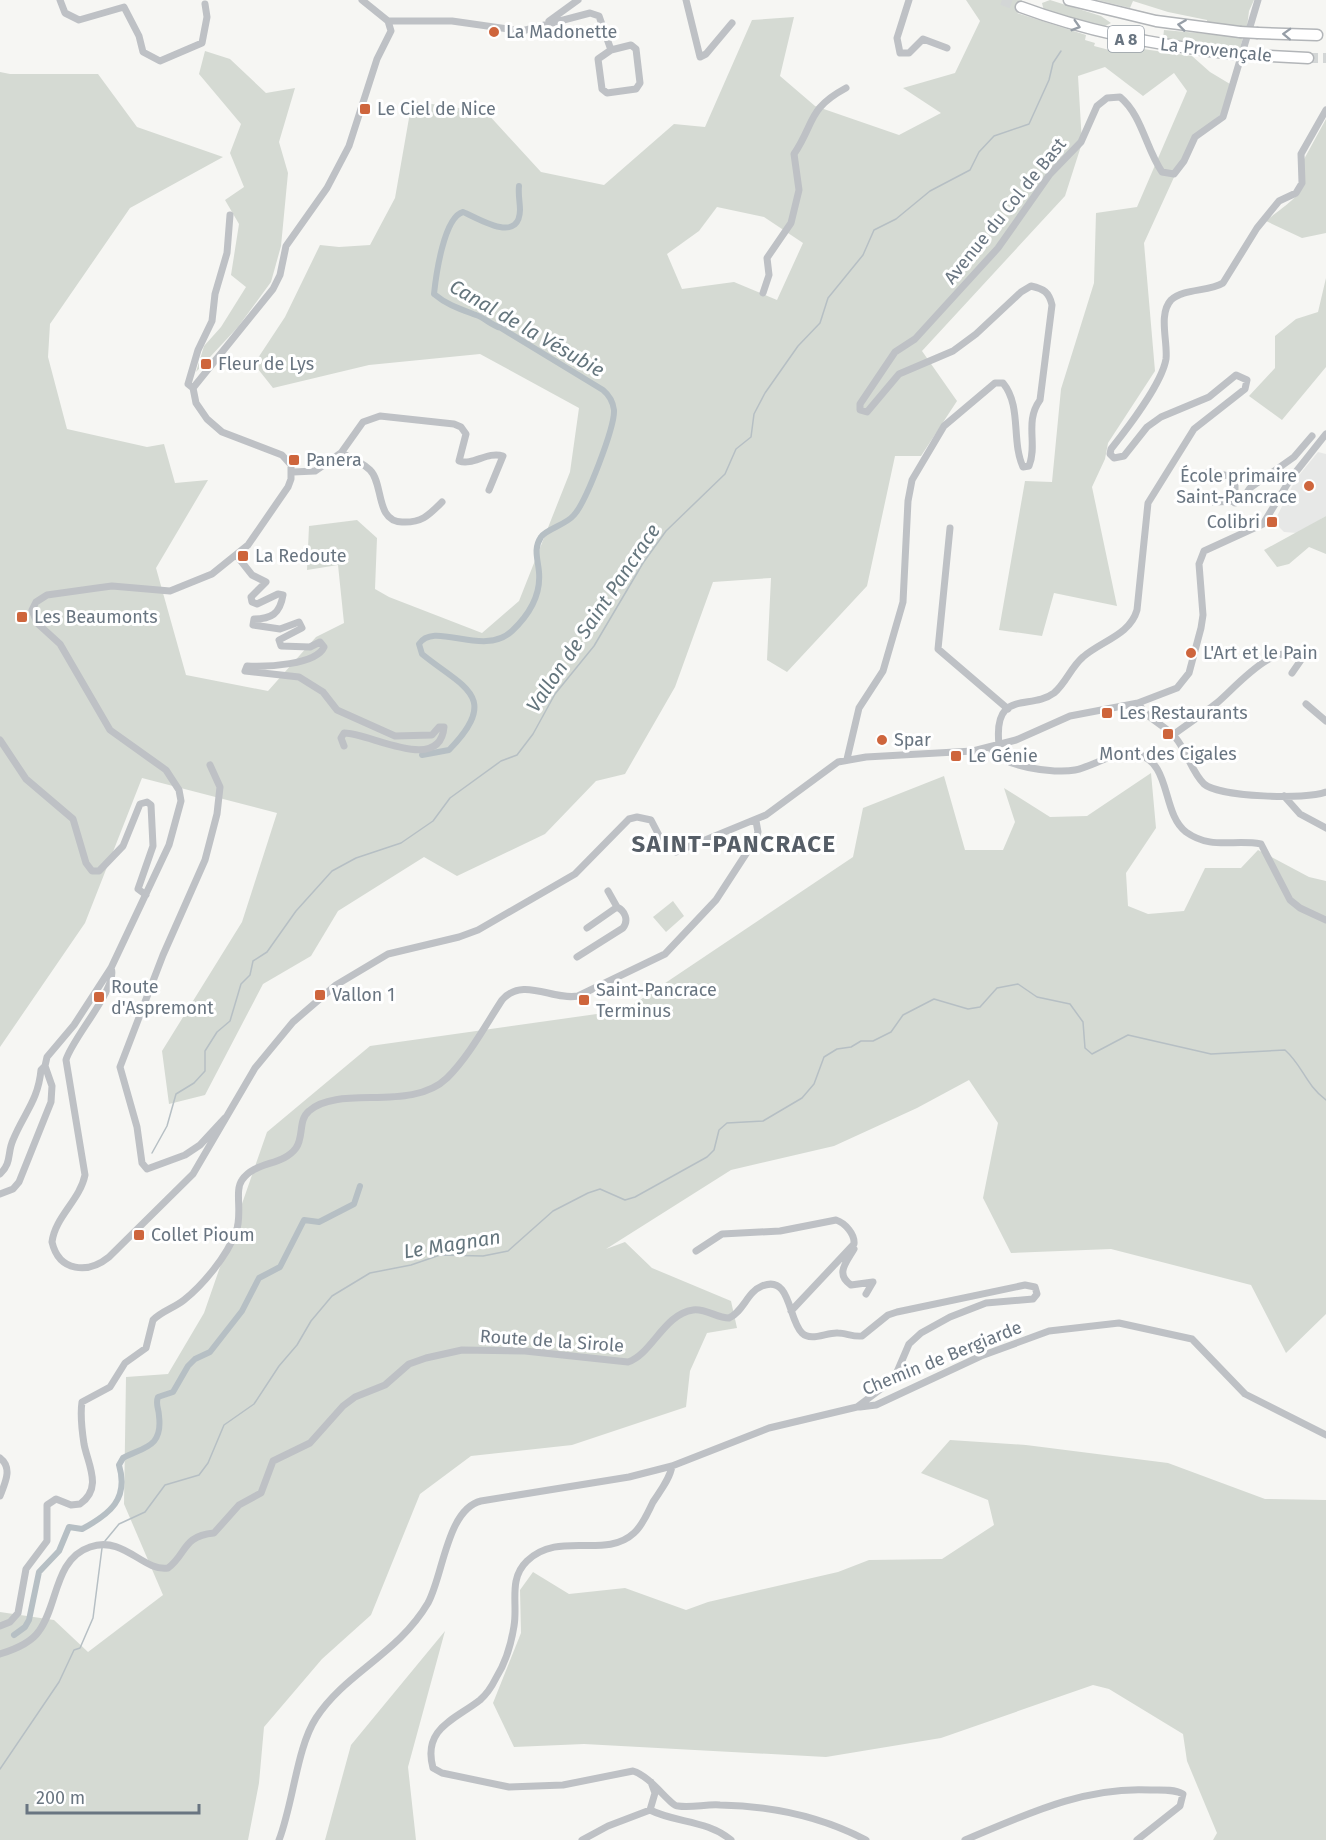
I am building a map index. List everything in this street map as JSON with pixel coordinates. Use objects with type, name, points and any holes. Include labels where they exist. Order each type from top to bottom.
[{"type":"highway","name":"La Provençale","points":[[1069,0],[1156,21],[1240,32],[1317,35]]},
{"type":"highway","name":"La Provençale","points":[[1021,7],[1105,34],[1165,46],[1252,56],[1308,58]]},
{"type":"street","points":[[60,0],[67,15],[79,20],[124,7],[139,36],[143,52],[149,58],[160,61],[202,44],[207,17],[205,3]]},
{"type":"street","points":[[362,0],[388,21],[452,21],[522,31],[590,13],[599,16],[610,50]]},
{"type":"street","points":[[543,25],[578,0]]},
{"type":"street","points":[[686,0],[700,57],[706,54],[732,23]]},
{"type":"street","points":[[909,0],[897,38],[900,53],[909,52],[923,39],[947,48]]},
{"type":"street","name":"Avenue du Col de Bast","points":[[847,759],[859,708],[883,671],[903,602],[908,501],[912,480],[944,426],[995,383],[1003,383],[1009,390],[1017,426],[1020,460],[1023,467],[1029,466],[1032,458],[1030,424],[1034,408],[1040,400],[1052,305],[1050,297],[1044,289],[1031,286],[953,351],[899,374],[867,412],[860,410],[860,404],[896,352],[915,339],[998,248],[1050,174],[1081,142],[1096,106],[1107,99],[1120,97],[1130,106],[1154,160],[1162,172],[1174,174],[1184,161],[1195,137],[1223,117],[1258,0]]},
{"type":"street","points":[[193,388],[273,289],[280,275],[286,246],[332,180],[349,146],[377,59],[391,36],[388,21]]},
{"type":"street","points":[[631,45],[636,49],[640,83],[636,89],[607,93],[602,89],[598,59],[610,50],[631,45]]},
{"type":"street","points":[[763,293],[769,275],[767,258],[791,223],[799,190],[794,154],[814,114],[827,98],[846,88]]},
{"type":"street","points":[[999,745],[998,728],[1008,709],[1023,701],[1040,699],[1055,692],[1083,656],[1123,631],[1134,619],[1137,610],[1148,503],[1194,429],[1245,389],[1246,380],[1236,375],[1209,397],[1161,417],[1146,427],[1124,456],[1119,459],[1110,454],[1111,449],[1132,422],[1163,369],[1166,359],[1165,312],[1168,304],[1173,298],[1217,287],[1227,278],[1257,228],[1279,201],[1296,193],[1302,183],[1301,154],[1326,110]]},
{"type":"street","points":[[0,1174],[9,1163],[13,1138],[34,1103],[40,1087],[41,1070],[45,1066],[51,1049],[74,1025],[111,968],[169,845],[180,814],[179,790],[166,770],[110,730],[60,644],[37,622],[32,610],[36,602],[47,595],[112,586],[170,591],[212,574],[237,556],[283,496],[293,472],[291,465],[282,455],[237,439],[215,427],[196,403],[193,388],[188,384],[198,350],[212,321],[215,294],[227,253],[230,215]]},
{"type":"street","points":[[293,472],[315,471],[341,453],[363,422],[380,416],[454,424],[462,427],[466,434],[459,461],[467,463],[486,455],[502,456],[489,490]]},
{"type":"street","points":[[111,968],[112,977],[88,1021],[71,1045],[66,1060],[85,1175],[83,1185],[54,1233],[52,1242],[55,1251],[68,1264],[82,1269],[100,1265],[192,1174],[249,1076],[283,1033],[329,990],[361,967],[388,954],[459,937],[478,930],[575,874],[628,819],[637,817],[651,820],[663,845],[673,852],[756,820],[778,808],[828,768],[847,759],[952,754],[990,747],[1070,716],[1138,703],[1177,688],[1190,673],[1203,615],[1199,564],[1204,551],[1263,524],[1290,477],[1326,434]]},
{"type":"street","points":[[1214,502],[1241,501],[1250,488],[1294,458],[1312,436]]},
{"type":"street","points":[[341,453],[369,469],[376,479],[384,511],[388,517],[398,522],[424,520],[442,502]]},
{"type":"street","points":[[1208,472],[1235,477],[1234,503]]},
{"type":"street","points":[[950,528],[938,649],[1008,709]]},
{"type":"street","points":[[237,556],[252,575],[266,581],[264,587],[251,597],[252,602],[257,603],[278,594],[282,596],[274,615],[268,619],[254,619],[253,625],[280,629],[299,622],[302,628],[279,640],[281,646],[306,647],[320,642],[324,647],[321,653],[309,661],[247,666],[245,671],[299,677],[323,692],[338,710],[395,736],[432,735],[440,727],[444,727],[441,737],[433,746],[419,751],[407,750],[357,732],[344,733],[340,738],[344,746]]},
{"type":"street","points":[[1173,735],[1263,663],[1288,654],[1296,655],[1301,660],[1292,673]]},
{"type":"street","points":[[1138,703],[1144,714],[1173,735],[1198,775],[1210,787],[1225,792],[1306,797],[1326,792]]},
{"type":"street","points":[[1306,704],[1326,721]]},
{"type":"street","points":[[0,740],[26,779],[73,819],[86,863],[92,871],[99,871],[123,846],[140,804],[147,802],[151,805],[153,846],[138,889],[146,895]]},
{"type":"street","points":[[990,747],[1002,760],[1055,771],[1075,770],[1121,754],[1138,754],[1153,762],[1167,793],[1174,820],[1186,832],[1204,841],[1227,845],[1261,843],[1290,900],[1300,908],[1326,920]]},
{"type":"street","points":[[210,765],[220,787],[217,814],[205,860],[163,955],[120,1072],[137,1126],[142,1163],[147,1169],[185,1155],[200,1145],[218,1123],[226,1118]]},
{"type":"street","points":[[1284,796],[1300,814],[1326,828]]},
{"type":"street","points":[[0,1626],[10,1622],[18,1613],[26,1569],[47,1541],[47,1505],[56,1499],[71,1504],[80,1504],[92,1489],[93,1473],[83,1436],[82,1402],[110,1388],[125,1363],[146,1348],[153,1320],[186,1299],[217,1262],[238,1228],[241,1212],[238,1188],[244,1177],[257,1168],[291,1154],[300,1142],[304,1116],[312,1108],[345,1100],[417,1095],[447,1079],[502,1000],[514,990],[525,989],[569,998],[578,996],[662,956],[716,900],[755,840],[758,827],[756,820]]},
{"type":"street","points":[[578,957],[623,928],[627,921],[625,914],[616,907],[608,891]]},
{"type":"street","points":[[587,928],[616,907]]},
{"type":"street","points":[[0,1194],[13,1189],[19,1182],[51,1102],[52,1086],[45,1066]]},
{"type":"street","points":[[696,1251],[722,1234],[780,1231],[836,1220],[845,1225],[854,1238],[854,1249],[841,1272],[842,1276],[851,1286],[873,1282],[866,1294]]},
{"type":"street","points":[[791,1311],[854,1244]]},
{"type":"street","name":"Route de la Sirole","points":[[0,1654],[30,1640],[38,1633],[66,1568],[79,1554],[91,1546],[120,1546],[155,1566],[168,1568],[186,1545],[196,1537],[214,1533],[239,1505],[261,1493],[273,1461],[310,1443],[343,1406],[355,1397],[385,1385],[409,1364],[426,1358],[462,1350],[525,1351],[628,1362],[638,1356],[659,1332],[683,1313],[699,1310],[729,1318],[742,1309],[759,1287],[771,1283],[779,1286],[785,1292],[791,1311],[804,1335],[810,1336],[840,1333],[857,1336],[866,1334],[888,1315],[917,1306],[1025,1285],[1032,1285],[1036,1289],[1033,1299],[986,1303],[950,1317],[921,1333],[909,1344],[894,1379],[857,1407],[769,1428],[672,1466],[628,1477],[481,1501],[465,1509],[452,1537],[435,1589],[412,1626],[397,1644],[351,1681],[317,1717],[304,1746],[287,1819],[279,1840]]},
{"type":"street","name":"Chemin de Bergiarde","points":[[857,1407],[876,1404],[981,1356],[1049,1331],[1119,1323],[1192,1339],[1245,1394],[1326,1435]]},
{"type":"street","points":[[0,1458],[5,1462],[8,1472],[0,1496]]},
{"type":"street","points":[[672,1466],[633,1534],[607,1545],[561,1545],[534,1555],[525,1563],[516,1579],[514,1625],[502,1668],[485,1695],[450,1719],[437,1734],[432,1746],[432,1765],[437,1771],[497,1786],[563,1785],[633,1771],[643,1774],[659,1787],[672,1804],[678,1806],[704,1804],[763,1807],[828,1822],[866,1840]]},
{"type":"street","points":[[650,1810],[655,1793],[651,1782]]},
{"type":"street","points":[[965,1840],[1037,1809],[1087,1795],[1139,1789],[1176,1791],[1183,1794],[1180,1806],[1137,1840]]},
{"type":"street","points":[[582,1840],[608,1826],[650,1810],[664,1817],[695,1821],[731,1840]]},
{"type":"shaded area","points":[[966,0],[1022,0],[1017,13],[1086,35],[1085,40],[1095,43],[1094,46],[1113,51],[1115,45],[1192,56],[1210,72],[1230,84],[1221,114],[1191,140],[1144,243],[1155,371],[1108,443],[1105,459],[1092,487],[1117,606],[1054,593],[1042,636],[999,630],[1025,481],[1052,482],[1061,389],[1094,283],[1096,213],[1137,207],[1187,91],[1174,73],[1143,96],[1105,67],[1078,76],[1082,143],[1065,196],[922,351],[957,401],[921,456],[895,456],[867,586],[787,672],[767,660],[771,578],[713,582],[675,687],[625,774],[596,781],[545,834],[457,876],[424,857],[338,911],[311,956],[263,984],[205,1095],[169,1104],[162,1051],[242,922],[277,813],[142,778],[85,923],[0,1047],[0,72],[98,74],[137,127],[223,157],[130,208],[50,324],[48,357],[67,429],[147,447],[164,444],[175,483],[208,480],[156,568],[186,675],[268,691],[316,637],[344,623],[338,565],[307,570],[309,526],[357,520],[377,538],[375,589],[389,597],[482,633],[519,601],[570,472],[579,408],[480,354],[369,365],[273,388],[254,364],[285,317],[320,245],[339,247],[370,245],[395,198],[412,101],[486,112],[541,172],[604,185],[674,124],[705,127],[752,20],[794,17],[780,76],[815,106],[899,135],[941,113],[903,88],[955,73],[980,21]],"holes":[[[717,207],[764,217],[803,243],[777,300],[734,282],[682,289],[667,254],[699,231]]]},
{"type":"shaded area","points":[[1050,0],[1101,16],[1111,23],[1103,27],[1044,11],[1042,3]]},
{"type":"shaded area","points":[[1097,0],[1254,0],[1249,11],[1247,27],[1207,23],[1207,20],[1168,12],[1133,1],[1130,8]]},
{"type":"shaded area","points":[[1164,30],[1243,37],[1240,49],[1163,39]]},
{"type":"shaded area","points":[[205,51],[230,59],[266,93],[295,88],[279,142],[288,173],[281,246],[271,282],[238,327],[196,372],[204,346],[221,327],[246,287],[231,275],[239,224],[225,200],[244,187],[230,153],[241,124],[199,74]]},
{"type":"shaded area","points":[[1326,119],[1326,233],[1302,238],[1266,221],[1290,202],[1300,190],[1304,173],[1303,161]]},
{"type":"shaded area","points":[[1326,278],[1326,367],[1282,420],[1249,396],[1275,368],[1275,336],[1296,319],[1318,312]]},
{"type":"shaded area","name":"École primaire Saint-Pancrace","points":[[1318,452],[1326,454],[1326,516],[1297,533],[1284,532],[1274,522],[1296,479]]},
{"type":"shaded area","points":[[1326,516],[1326,554],[1309,547],[1289,564],[1277,567],[1264,550]]},
{"type":"shaded area","points":[[1151,773],[1156,828],[1126,873],[1128,906],[1148,914],[1184,911],[1205,868],[1241,868],[1258,850],[1309,877],[1326,881],[1326,1314],[1286,1353],[1251,1285],[1111,1249],[1011,1253],[983,1198],[998,1123],[969,1080],[917,1108],[834,1146],[731,1170],[606,1249],[625,1242],[652,1268],[731,1301],[737,1328],[707,1333],[690,1371],[686,1407],[572,1445],[471,1456],[420,1494],[371,1615],[322,1659],[264,1727],[259,1783],[248,1840],[0,1840],[0,1612],[54,1620],[88,1652],[163,1595],[124,1504],[126,1377],[168,1374],[204,1313],[267,1132],[370,1046],[625,1010],[853,857],[863,808],[944,776],[965,850],[1003,850],[1015,822],[1004,788],[1050,817],[1087,816]]},
{"type":"shaded area","points":[[673,901],[684,916],[666,932],[653,917]]},
{"type":"shaded area","points":[[950,1440],[1026,1445],[1168,1463],[1265,1499],[1326,1500],[1326,1840],[1213,1840],[1217,1833],[1187,1761],[1183,1734],[1109,1689],[1093,1685],[941,1738],[826,1757],[584,1744],[514,1747],[493,1703],[521,1633],[520,1590],[533,1572],[569,1594],[625,1588],[686,1610],[708,1602],[838,1572],[869,1560],[942,1559],[994,1525],[988,1500],[921,1473]]},
{"type":"shaded area","points":[[445,1631],[408,1767],[416,1840],[325,1840],[351,1745]]},
{"type":"waterway","name":"Vallon de Saint Pancrace","points":[[152,1153],[167,1126],[176,1094],[194,1083],[205,1071],[205,1051],[217,1032],[230,1021],[241,984],[250,975],[253,961],[267,952],[296,911],[332,871],[356,858],[401,843],[433,821],[450,798],[501,761],[517,755],[533,734],[555,694],[594,646],[643,563],[666,531],[725,474],[736,449],[751,437],[754,414],[765,393],[798,346],[820,323],[828,298],[863,255],[874,230],[896,219],[930,191],[970,170],[979,152],[994,136],[1029,124],[1049,80],[1053,63],[1061,51]]},
{"type":"waterway","name":"Canal de la Vésubie","points":[[422,755],[449,750],[465,732],[473,717],[474,705],[470,694],[462,685],[422,654],[419,644],[426,638],[436,636],[487,641],[500,638],[518,625],[536,597],[539,580],[537,550],[539,541],[544,534],[566,522],[579,507],[599,464],[613,419],[613,404],[603,390],[501,328],[449,304],[434,294],[442,248],[456,216],[463,212],[497,226],[505,228],[513,226],[518,220],[520,210],[519,186]]},
{"type":"waterway","name":"Le Magnan","points":[[105,1541],[119,1524],[145,1512],[165,1485],[199,1475],[208,1463],[224,1425],[254,1404],[279,1366],[297,1345],[311,1321],[332,1296],[370,1273],[411,1265],[440,1255],[483,1256],[508,1251],[553,1211],[600,1189],[625,1200],[635,1197],[707,1157],[714,1150],[719,1130],[727,1123],[763,1121],[802,1098],[814,1084],[824,1057],[837,1049],[851,1047],[861,1041],[873,1041],[891,1032],[903,1015],[934,999],[968,1009],[980,1007],[997,988],[1018,984],[1037,997],[1070,1004],[1083,1022],[1085,1048],[1092,1054],[1128,1035],[1211,1054],[1285,1050],[1313,1088],[1326,1100]]},
{"type":"waterway","name":"Canal de la Vésubie","points":[[14,1635],[25,1627],[29,1620],[39,1572],[59,1551],[69,1527],[82,1529],[109,1511],[119,1496],[121,1487],[119,1465],[123,1458],[150,1445],[155,1440],[159,1427],[158,1397],[173,1392],[188,1366],[195,1359],[210,1352],[242,1311],[259,1278],[280,1267],[304,1220],[319,1222],[354,1204],[360,1186]]},
{"type":"waterway","name":"Le Magnan","points":[[0,1769],[59,1682],[74,1650],[80,1648],[93,1618],[102,1548]]},
{"type":"tunnel","points":[[1002,0],[1021,7]]},
{"type":"tunnel","points":[[1308,58],[1326,58]]},
{"type":"place","name":"La Madonette","points":[[494,32]]},
{"type":"place","name":"Le Ciel de Nice","points":[[365,109]]},
{"type":"place","name":"Fleur de Lys","points":[[206,364]]},
{"type":"place","name":"Panera","points":[[294,460]]},
{"type":"place","name":"École primaire Saint-Pancrace","points":[[1309,486]]},
{"type":"place","name":"Colibri","points":[[1272,522]]},
{"type":"place","name":"La Redoute","points":[[243,556]]},
{"type":"place","name":"Les Beaumonts","points":[[22,617]]},
{"type":"place","name":"L'Art et le Pain","points":[[1191,653]]},
{"type":"place","name":"Les Restaurants","points":[[1107,713]]},
{"type":"place","name":"Mont des Cigales","points":[[1168,734]]},
{"type":"place","name":"Spar","points":[[882,740]]},
{"type":"place","name":"Le Génie","points":[[956,756]]},
{"type":"place","name":"Vallon 1","points":[[320,995]]},
{"type":"place","name":"Route d'Aspremont","points":[[99,997]]},
{"type":"place","name":"Saint-Pancrace Terminus","points":[[584,1000]]},
{"type":"place","name":"Collet Pioum","points":[[139,1235]]},
{"type":"district","name":"SAINT-PANCRACE","points":[[734,844]]}]
